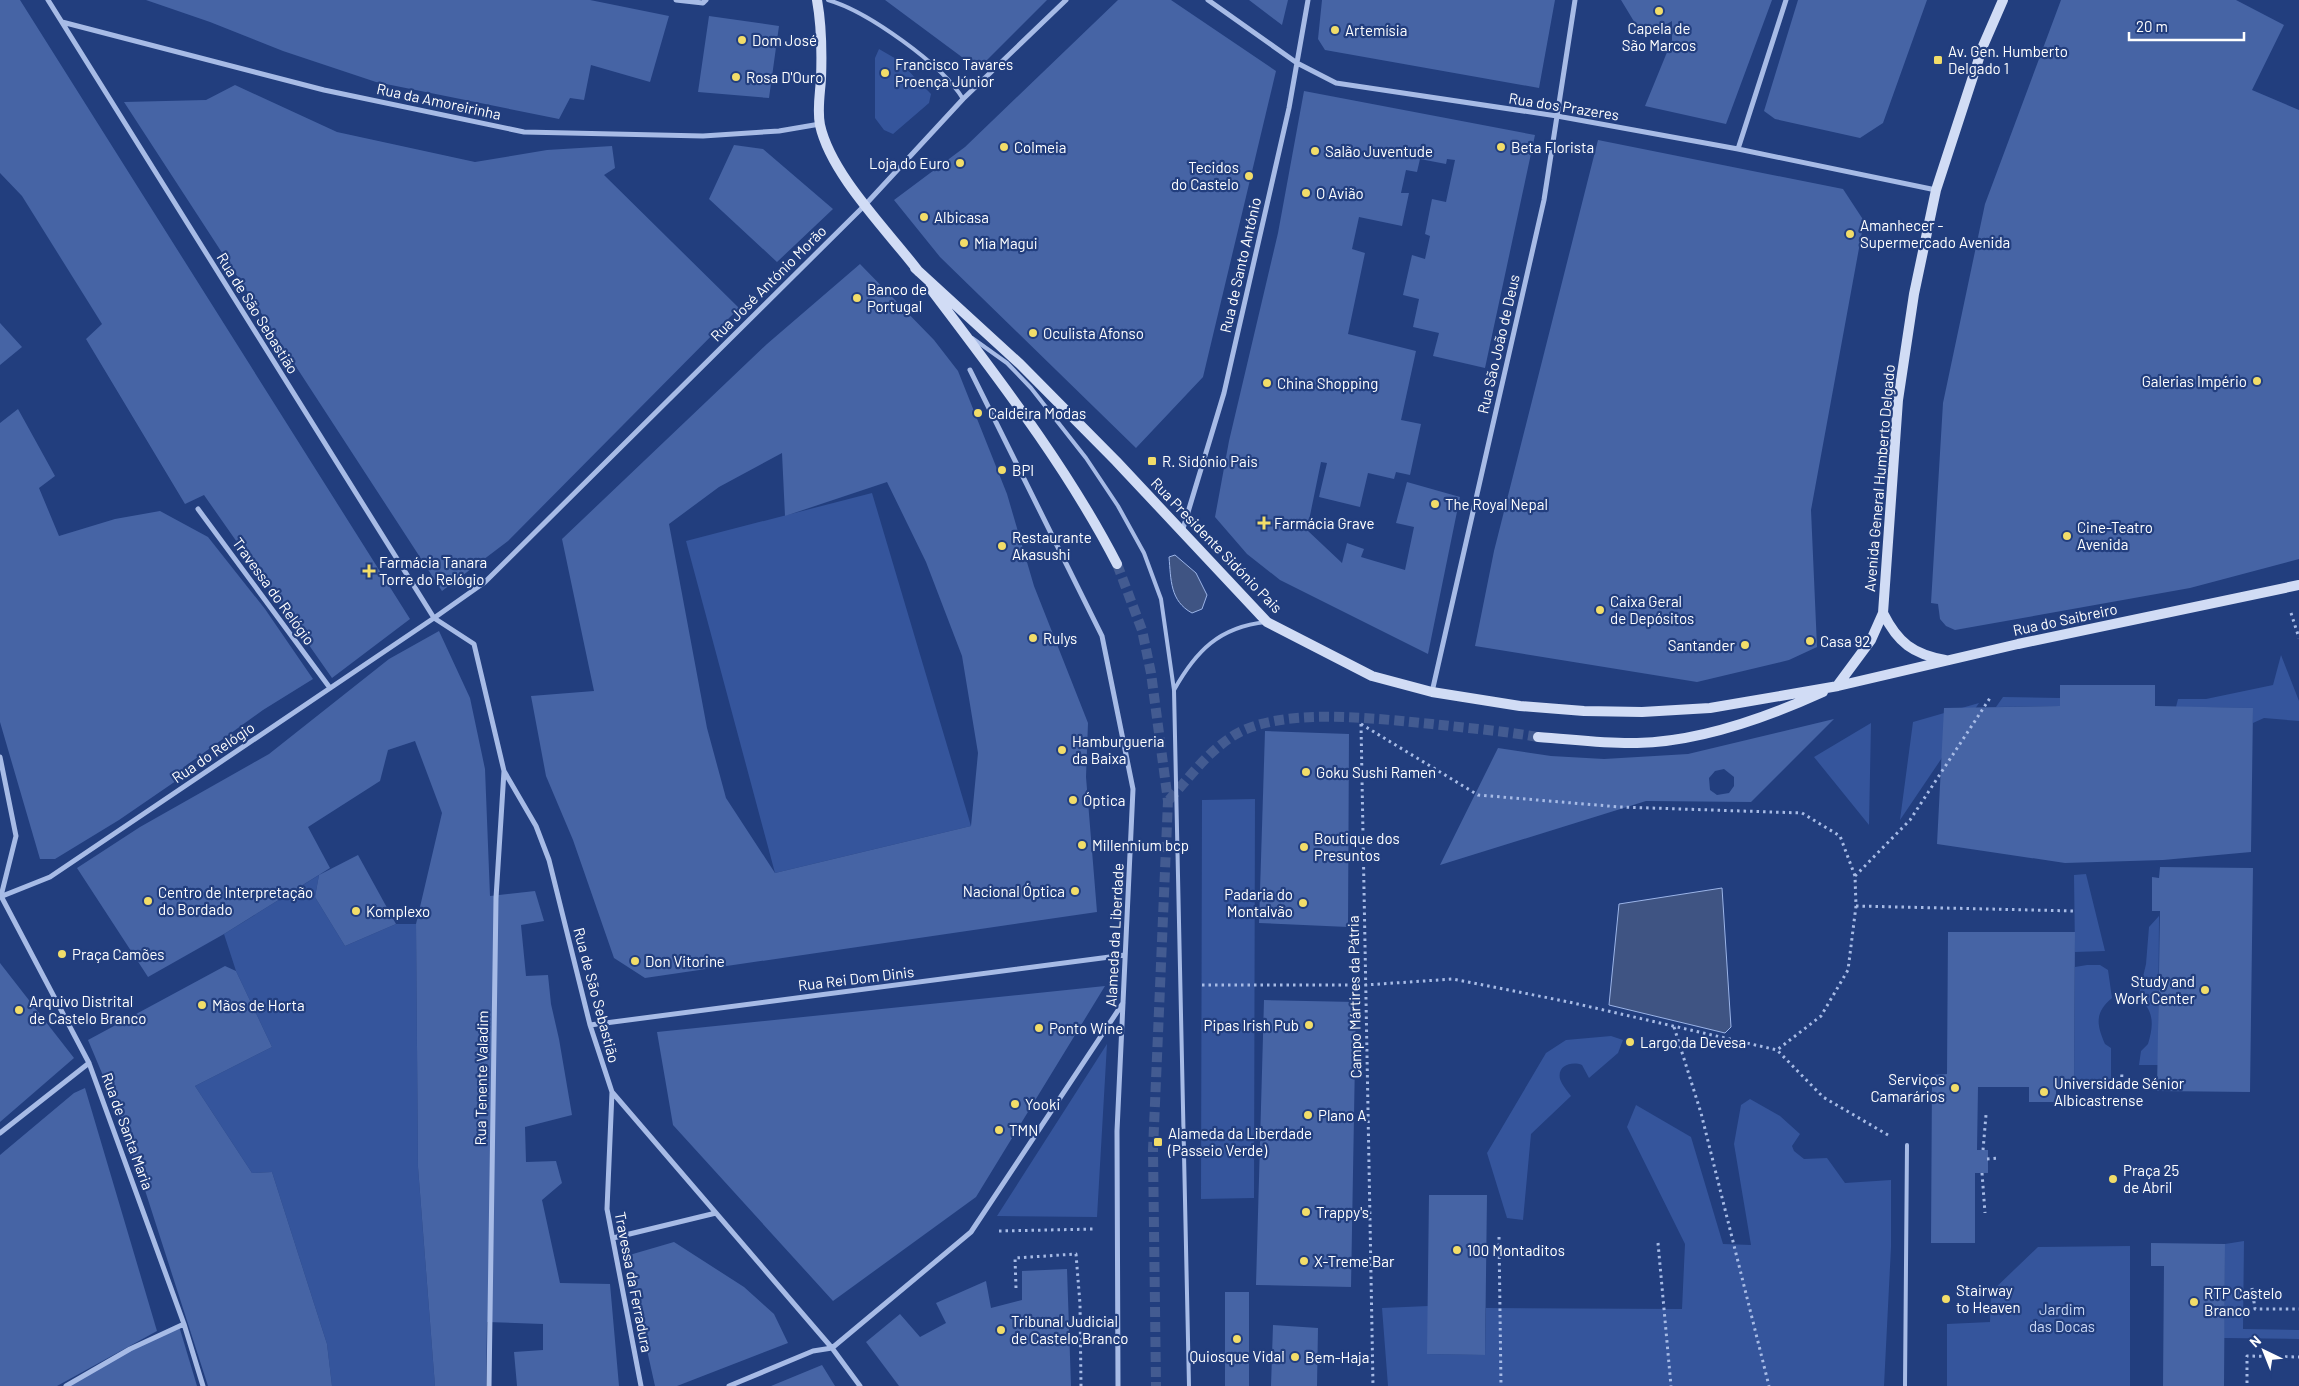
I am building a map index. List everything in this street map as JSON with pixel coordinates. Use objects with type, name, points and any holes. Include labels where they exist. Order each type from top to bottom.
[{"type":"main road","points":[[817,0],[823,43],[820,124],[834,161],[865,205],[964,333],[1062,468],[1094,519],[1117,564]]},
{"type":"main road","name":"Avenida General Humberto Delgado","points":[[1838,686],[1871,640],[1883,613],[1898,400],[1914,294],[1936,190],[1984,46],[2003,0]]},
{"type":"main road","name":"Rua Presidente Sidónio Pais","points":[[915,268],[1020,364],[1116,461],[1267,622],[1372,676],[1432,692],[1520,706],[1584,711],[1642,712],[1710,708],[1838,686]]},
{"type":"main road","name":"Rua do Saibreiro","points":[[1838,686],[1948,660],[2299,585]]},
{"type":"main road","points":[[1883,613],[1890,627],[1911,649],[1924,656],[1948,660]]},
{"type":"main road","points":[[1538,737],[1636,743],[1671,740],[1747,721],[1794,705],[1838,686]]},
{"type":"street","name":"Rua de São Sebastião","points":[[48,0],[434,618],[474,644],[504,771],[536,826],[549,860],[590,1025],[612,1092],[832,1348],[860,1386]]},
{"type":"street","points":[[676,0],[703,3],[706,0]]},
{"type":"street","name":"Rua José António Morão","points":[[434,618],[485,582],[865,205],[963,100],[1066,0]]},
{"type":"street","name":"Rua dos Prazeres","points":[[1208,0],[1297,63],[1336,83],[1557,116],[1738,149],[1936,190]]},
{"type":"street","name":"Rua de Santo António","points":[[1182,533],[1224,393],[1297,63],[1308,0]]},
{"type":"street","name":"Rua São João de Deus","points":[[1432,692],[1544,200],[1575,0]]},
{"type":"street","points":[[1738,149],[1786,0]]},
{"type":"street","name":"Rua da Amoreirinha","points":[[61,22],[324,90],[524,132],[703,136],[779,131],[820,124]]},
{"type":"street","name":"Alameda da Liberdade","points":[[970,370],[1102,636],[1133,789],[1117,1131],[1118,1386]]},
{"type":"street","name":"Travessa do Relógio","points":[[198,509],[330,688]]},
{"type":"street","name":"Rua do Relógio","points":[[0,896],[50,877],[434,618]]},
{"type":"street","points":[[0,757],[16,836],[0,896]]},
{"type":"street","name":"Rua Tenente Valadim","points":[[489,1386],[496,898],[504,771]]},
{"type":"street","name":"Rua de Santa Maria","points":[[0,896],[89,1063],[184,1324],[203,1386]]},
{"type":"street","name":"Rua Rei Dom Dinis","points":[[590,1025],[1125,955]]},
{"type":"street","points":[[729,1386],[813,1351],[832,1348],[971,1232],[1123,1003]]},
{"type":"street","points":[[0,1133],[89,1063]]},
{"type":"street","name":"Travessa da Ferradura","points":[[612,1092],[607,1209],[641,1386]]},
{"type":"street","points":[[613,1238],[716,1213]]},
{"type":"street","points":[[66,1386],[130,1349],[184,1324]]},
{"type":"lane","points":[[828,0],[842,4],[866,16],[932,64],[955,86],[963,100]]},
{"type":"lane","points":[[964,333],[1007,363],[1031,388],[1086,458],[1118,506],[1144,552],[1161,599],[1174,690],[1182,985],[1189,1386]]},
{"type":"lane","points":[[1174,690],[1189,664],[1215,639],[1229,630],[1267,622]]},
{"type":"lane","points":[[1905,1386],[1908,1145]]},
{"type":"path","points":[[1777,1050],[1822,1016],[1848,970],[1856,906],[1855,876],[1910,820],[1990,698]]},
{"type":"path","name":"Campo Mártires da Pátria","points":[[1373,1386],[1369,1270],[1361,724],[1478,795],[1620,807],[1802,813],[1840,836],[1855,876]]},
{"type":"path","points":[[1856,906],[2075,911]]},
{"type":"path","points":[[1182,985],[1366,985],[1453,979],[1674,1026],[1777,1050],[1823,1097],[1908,1145]]},
{"type":"path","points":[[1674,1026],[1701,1114],[1769,1386]]},
{"type":"path","points":[[2121,1090],[2122,1072]]},
{"type":"path","points":[[1983,1150],[1986,1115]]},
{"type":"path","points":[[1987,1159],[2000,1158]]},
{"type":"path","points":[[1982,1173],[1985,1213]]},
{"type":"path","points":[[971,1232],[1118,1229]]},
{"type":"path","points":[[1499,1237],[1501,1386]]},
{"type":"path","points":[[1658,1243],[1671,1386]]},
{"type":"path","points":[[1016,1288],[1015,1258],[1076,1254],[1080,1304],[1081,1386]]},
{"type":"path","points":[[2252,1288],[2255,1309],[2299,1309]]},
{"type":"path","points":[[2247,1383],[2247,1356],[2299,1357]]},
{"type":"green space","points":[[879,49],[898,60],[931,94],[929,103],[893,134],[884,130],[875,118],[875,58]]},
{"type":"green space","points":[[872,493],[971,826],[775,873],[686,541]]},
{"type":"green space","points":[[2281,655],[2299,701],[2299,721],[2264,718],[2253,723],[2253,708],[2176,707],[2178,699],[2206,699],[2273,685]]},
{"type":"green space","points":[[2003,697],[2060,698],[2060,706],[1996,707]]},
{"type":"green space","points":[[1979,703],[1900,820],[1913,722]]},
{"type":"green space","points":[[1871,723],[1869,825],[1814,757]]},
{"type":"green space","points":[[1255,799],[1254,1198],[1201,1199],[1202,800]]},
{"type":"green space","points":[[2086,874],[2105,951],[2075,952],[2074,875]]},
{"type":"green space","points":[[319,875],[315,897],[345,946],[396,924],[416,924],[418,1167],[435,1386],[332,1386],[327,1344],[272,1172],[252,1173],[195,1086],[272,1047],[236,971],[224,934]]},
{"type":"green space","points":[[2159,916],[2158,1065],[2139,1065],[2141,1051],[2148,1044],[2152,1024],[2148,1009],[2140,999],[2139,994],[2146,964],[2149,927]]},
{"type":"green space","points":[[2100,965],[2108,970],[2112,998],[2102,1008],[2099,1024],[2105,1044],[2111,1048],[2111,1088],[2074,1088],[2075,967]]},
{"type":"green space","points":[[1611,1036],[1623,1040],[1618,1053],[1589,1078],[1582,1065],[1570,1064],[1561,1070],[1560,1079],[1571,1096],[1531,1134],[1523,1220],[1507,1218],[1487,1153],[1546,1053],[1566,1040]]},
{"type":"green space","points":[[1107,1044],[1097,1217],[997,1216]]},
{"type":"green space","points":[[1750,1099],[1780,1116],[1800,1134],[1792,1146],[1794,1151],[1804,1159],[1827,1158],[1845,1183],[1891,1180],[1891,1247],[1884,1386],[1388,1386],[1382,1308],[1428,1306],[1428,1354],[1485,1355],[1486,1308],[1682,1309],[1685,1244],[1627,1127],[1636,1105],[1691,1137],[1723,1244],[1751,1245],[1734,1144],[1741,1105]]},
{"type":"green space","points":[[2244,1241],[2243,1329],[2299,1330],[2299,1339],[2224,1338],[2225,1244]]},
{"type":"green space","name":"Jardim das Docas","points":[[2130,1246],[2130,1386],[1947,1386],[1947,1324],[1990,1322],[1991,1292],[2038,1247]]},
{"type":"shaded area","points":[[1175,555],[1196,573],[1207,595],[1202,609],[1192,613],[1179,602],[1173,589],[1169,557]]},
{"type":"shaded area","points":[[1722,888],[1731,1027],[1725,1033],[1609,1005],[1619,904]]},
{"type":"building","points":[[0,0],[20,0],[410,619],[332,678],[204,495],[185,504],[86,339],[102,324],[22,196],[0,173]]},
{"type":"building","points":[[146,0],[590,0],[669,16],[650,82],[591,65],[584,100],[570,98],[559,119],[376,82],[283,51],[210,22]]},
{"type":"building","points":[[885,0],[1047,0],[978,69]]},
{"type":"building","points":[[1118,0],[1171,0],[1276,71],[1203,377],[1136,448],[940,257],[894,200],[965,147]]},
{"type":"building","points":[[1249,0],[1288,0],[1282,25]]},
{"type":"building","points":[[1322,0],[1555,0],[1539,88],[1325,50],[1318,39]]},
{"type":"building","points":[[1621,0],[1772,0],[1726,124],[1645,106],[1672,40],[1672,21],[1644,38]]},
{"type":"building","points":[[1798,0],[1927,0],[1883,123],[1860,138],[1775,119],[1764,111]]},
{"type":"building","points":[[2061,0],[2236,0],[2284,25],[2252,90],[2299,110],[2299,559],[2190,588],[1955,630],[1946,626],[1940,619],[1938,604],[1931,603],[1943,403],[1985,204]]},
{"type":"building","points":[[709,16],[779,26],[769,98],[698,92]]},
{"type":"building","points":[[235,85],[337,132],[475,162],[547,150],[612,146],[615,168],[604,175],[739,308],[508,541],[442,591],[124,102],[206,100]]},
{"type":"building","points":[[1304,91],[1535,135],[1485,368],[1433,356],[1439,333],[1413,327],[1419,299],[1403,295],[1412,255],[1425,259],[1430,236],[1425,234],[1432,199],[1446,202],[1455,160],[1447,159],[1446,164],[1420,159],[1417,172],[1406,170],[1401,193],[1409,193],[1402,226],[1359,217],[1352,249],[1365,253],[1348,334],[1416,351],[1401,420],[1421,424],[1410,475],[1396,472],[1394,479],[1368,473],[1360,507],[1319,497],[1327,463],[1321,462],[1307,530],[1342,563],[1347,543],[1364,549],[1361,557],[1405,570],[1414,527],[1396,523],[1407,482],[1460,497],[1428,654],[1280,580],[1247,554],[1215,517],[1229,441],[1278,233]]},
{"type":"building","points":[[1598,140],[1843,189],[1864,221],[1811,510],[1817,647],[1789,660],[1697,682],[1475,646],[1494,551]]},
{"type":"building","points":[[734,145],[763,149],[833,209],[777,262],[709,199]]},
{"type":"building","points":[[860,264],[934,340],[958,371],[1007,494],[1034,586],[1088,723],[1086,777],[1097,912],[645,978],[614,958],[573,840],[546,776],[531,696],[594,691],[562,539],[767,344]],"holes":[[[782,453],[785,516],[887,482],[926,562],[962,656],[978,753],[971,826],[775,873],[726,798],[707,728],[669,524],[719,487]]]},
{"type":"building","points":[[0,323],[22,347],[0,365]]},
{"type":"building","points":[[18,409],[55,476],[39,488],[59,536],[115,519],[160,511],[208,537],[265,609],[313,679],[263,710],[184,767],[189,772],[119,820],[55,859],[40,859],[0,722],[0,423]]},
{"type":"building","points":[[439,631],[470,698],[485,769],[490,896],[535,891],[544,921],[521,925],[526,976],[548,975],[551,1004],[572,1115],[525,1127],[526,1162],[556,1161],[562,1183],[542,1200],[560,1283],[610,1284],[619,1386],[517,1386],[514,1352],[543,1350],[543,1324],[487,1322],[486,1386],[435,1386],[418,1167],[416,924],[442,813],[415,741],[388,750],[380,781],[308,827],[330,868],[224,934],[148,977],[77,868],[140,827],[269,754],[389,659]]},
{"type":"building","points":[[2060,685],[2155,685],[2155,706],[2253,708],[2251,852],[2163,860],[2065,863],[1937,844],[1944,708],[2060,706]]},
{"type":"building","points":[[1834,719],[1751,802],[1646,801],[1440,865],[1498,748],[1551,756],[1604,759],[1688,754]],"holes":[[[1724,769],[1734,777],[1734,786],[1729,793],[1717,795],[1710,790],[1709,778],[1715,771]]]},
{"type":"building","points":[[1265,731],[1349,734],[1348,927],[1259,923]]},
{"type":"building","name":"Komplexo","points":[[358,855],[396,924],[345,946],[315,897],[319,875]]},
{"type":"building","name":"Study and Work Center","points":[[2160,867],[2253,868],[2250,1092],[2157,1091],[2160,911],[2152,911],[2152,877],[2159,878]]},
{"type":"building","name":"Serviços Camarários","points":[[1948,932],[2075,932],[2074,1088],[2056,1089],[2056,1102],[2029,1102],[2029,1087],[1978,1087],[1977,1150],[1988,1150],[1988,1173],[1975,1173],[1975,1243],[1931,1243],[1932,1075],[1947,1074]]},
{"type":"building","name":"Arquivo Distrital de Castelo Branco","points":[[0,963],[74,1058],[0,1122]]},
{"type":"building","points":[[225,966],[236,971],[272,1047],[195,1086],[252,1173],[272,1172],[327,1344],[332,1386],[208,1386],[143,1184],[112,1097],[88,1040]]},
{"type":"building","points":[[1105,986],[976,1197],[833,1301],[673,1125],[657,1032]]},
{"type":"building","points":[[1264,1000],[1356,1002],[1351,1287],[1256,1285]]},
{"type":"building","points":[[85,1088],[157,1331],[57,1386],[0,1386],[0,1155],[74,1093]]},
{"type":"building","name":"100 Montaditos","points":[[1429,1195],[1487,1195],[1485,1355],[1427,1354]]},
{"type":"building","points":[[674,1242],[744,1287],[774,1314],[788,1343],[677,1386],[655,1386],[626,1256]]},
{"type":"building","name":"RTP Castelo Branco","points":[[2151,1243],[2225,1244],[2224,1386],[2163,1386],[2164,1266],[2151,1266]]},
{"type":"building","name":"Tribunal Judicial de Castelo Branco","points":[[1067,1269],[1071,1386],[899,1386],[866,1342],[900,1314],[920,1337],[946,1323],[936,1303],[986,1281],[991,1308],[1022,1300],[1022,1271]]},
{"type":"building","name":"Quiosque Vidal","points":[[1225,1292],[1249,1292],[1249,1386],[1225,1386]]},
{"type":"building","name":"Bem-Haja","points":[[1273,1325],[1318,1328],[1317,1386],[1271,1386]]},
{"type":"building","points":[[179,1326],[197,1386],[66,1386],[130,1349]]},
{"type":"building","points":[[822,1365],[835,1386],[771,1386]]},
{"type":"tunnel","points":[[1117,564],[1142,630],[1151,673],[1168,801],[1153,1150],[1156,1386]]},
{"type":"tunnel","points":[[1169,800],[1221,744],[1250,728],[1273,721],[1328,717],[1384,719],[1538,737]]},
{"type":"place","name":"Capela de São Marcos","points":[[1659,11]]},
{"type":"place","name":"Artemísia","points":[[1335,30]]},
{"type":"place","name":"Dom José","points":[[742,40]]},
{"type":"place","name":"Av. Gen. Humberto Delgado 1","points":[[1938,60]]},
{"type":"place","name":"Francisco Tavares Proença Júnior","points":[[885,73]]},
{"type":"place","name":"Rosa D'Ouro","points":[[736,77]]},
{"type":"place","name":"Colmeia","points":[[1004,147]]},
{"type":"place","name":"Beta Florista","points":[[1501,147]]},
{"type":"place","name":"Salão Juventude","points":[[1315,151]]},
{"type":"place","name":"Loja do Euro","points":[[960,163]]},
{"type":"place","name":"Tecidos do Castelo","points":[[1249,176]]},
{"type":"place","name":"O Avião","points":[[1306,193]]},
{"type":"place","name":"Albicasa","points":[[924,217]]},
{"type":"place","name":"Amanhecer - Supermercado Avenida","points":[[1850,234]]},
{"type":"place","name":"Mia Magui","points":[[964,243]]},
{"type":"place","name":"Banco de Portugal","points":[[857,298]]},
{"type":"place","name":"Oculista Afonso","points":[[1033,333]]},
{"type":"place","name":"Galerias Império","points":[[2257,381]]},
{"type":"place","name":"China Shopping","points":[[1267,383]]},
{"type":"place","name":"Caldeira Modas","points":[[978,413]]},
{"type":"place","name":"R. Sidónio Pais","points":[[1152,461]]},
{"type":"place","name":"BPI","points":[[1002,470]]},
{"type":"place","name":"The Royal Nepal","points":[[1435,504]]},
{"type":"place","name":"Farmácia Grave","points":[[1264,523]]},
{"type":"place","name":"Cine-Teatro Avenida","points":[[2067,536]]},
{"type":"place","name":"Restaurante Akasushi","points":[[1002,546]]},
{"type":"place","name":"Farmácia Tanara Torre do Relógio","points":[[369,571]]},
{"type":"place","name":"Caixa Geral de Depósitos","points":[[1600,610]]},
{"type":"place","name":"Rulys","points":[[1033,638]]},
{"type":"place","name":"Casa 92","points":[[1810,641]]},
{"type":"place","name":"Santander","points":[[1745,645]]},
{"type":"place","name":"Hamburgueria da Baixa","points":[[1062,750]]},
{"type":"place","name":"Goku Sushi Ramen","points":[[1306,772]]},
{"type":"place","name":"Óptica","points":[[1073,800]]},
{"type":"place","name":"Millennium bcp","points":[[1082,845]]},
{"type":"place","name":"Boutique dos Presuntos","points":[[1304,847]]},
{"type":"place","name":"Nacional Óptica","points":[[1075,891]]},
{"type":"place","name":"Centro de Interpretação do Bordado","points":[[148,901]]},
{"type":"place","name":"Padaria do Montalvão","points":[[1303,903]]},
{"type":"place","name":"Komplexo","points":[[356,911]]},
{"type":"place","name":"Praça Camões","points":[[62,954]]},
{"type":"place","name":"Don Vitorine","points":[[635,961]]},
{"type":"place","name":"Study and Work Center","points":[[2205,990]]},
{"type":"place","name":"Mãos de Horta","points":[[202,1005]]},
{"type":"place","name":"Arquivo Distrital de Castelo Branco","points":[[19,1010]]},
{"type":"place","name":"Pipas Irish Pub","points":[[1309,1025]]},
{"type":"place","name":"Ponto Wine","points":[[1039,1028]]},
{"type":"place","name":"Largo da Devesa","points":[[1630,1042]]},
{"type":"place","name":"Serviços Camarários","points":[[1955,1088]]},
{"type":"place","name":"Universidade Sénior Albicastrense","points":[[2044,1092]]},
{"type":"place","name":"Yooki","points":[[1015,1104]]},
{"type":"place","name":"Plano A","points":[[1308,1115]]},
{"type":"place","name":"TMN","points":[[999,1130]]},
{"type":"place","name":"Alameda da Liberdade (Passeio Verde)","points":[[1158,1142]]},
{"type":"place","name":"Praça 25 de Abril","points":[[2113,1179]]},
{"type":"place","name":"Trappy's","points":[[1306,1212]]},
{"type":"place","name":"100 Montaditos","points":[[1457,1250]]},
{"type":"place","name":"X-Treme Bar","points":[[1304,1261]]},
{"type":"place","name":"Stairway to Heaven","points":[[1946,1299]]},
{"type":"place","name":"RTP Castelo Branco","points":[[2194,1302]]},
{"type":"place","name":"Tribunal Judicial de Castelo Branco","points":[[1001,1330]]},
{"type":"place","name":"Quiosque Vidal","points":[[1237,1339]]},
{"type":"place","name":"Bem-Haja","points":[[1295,1357]]}]
